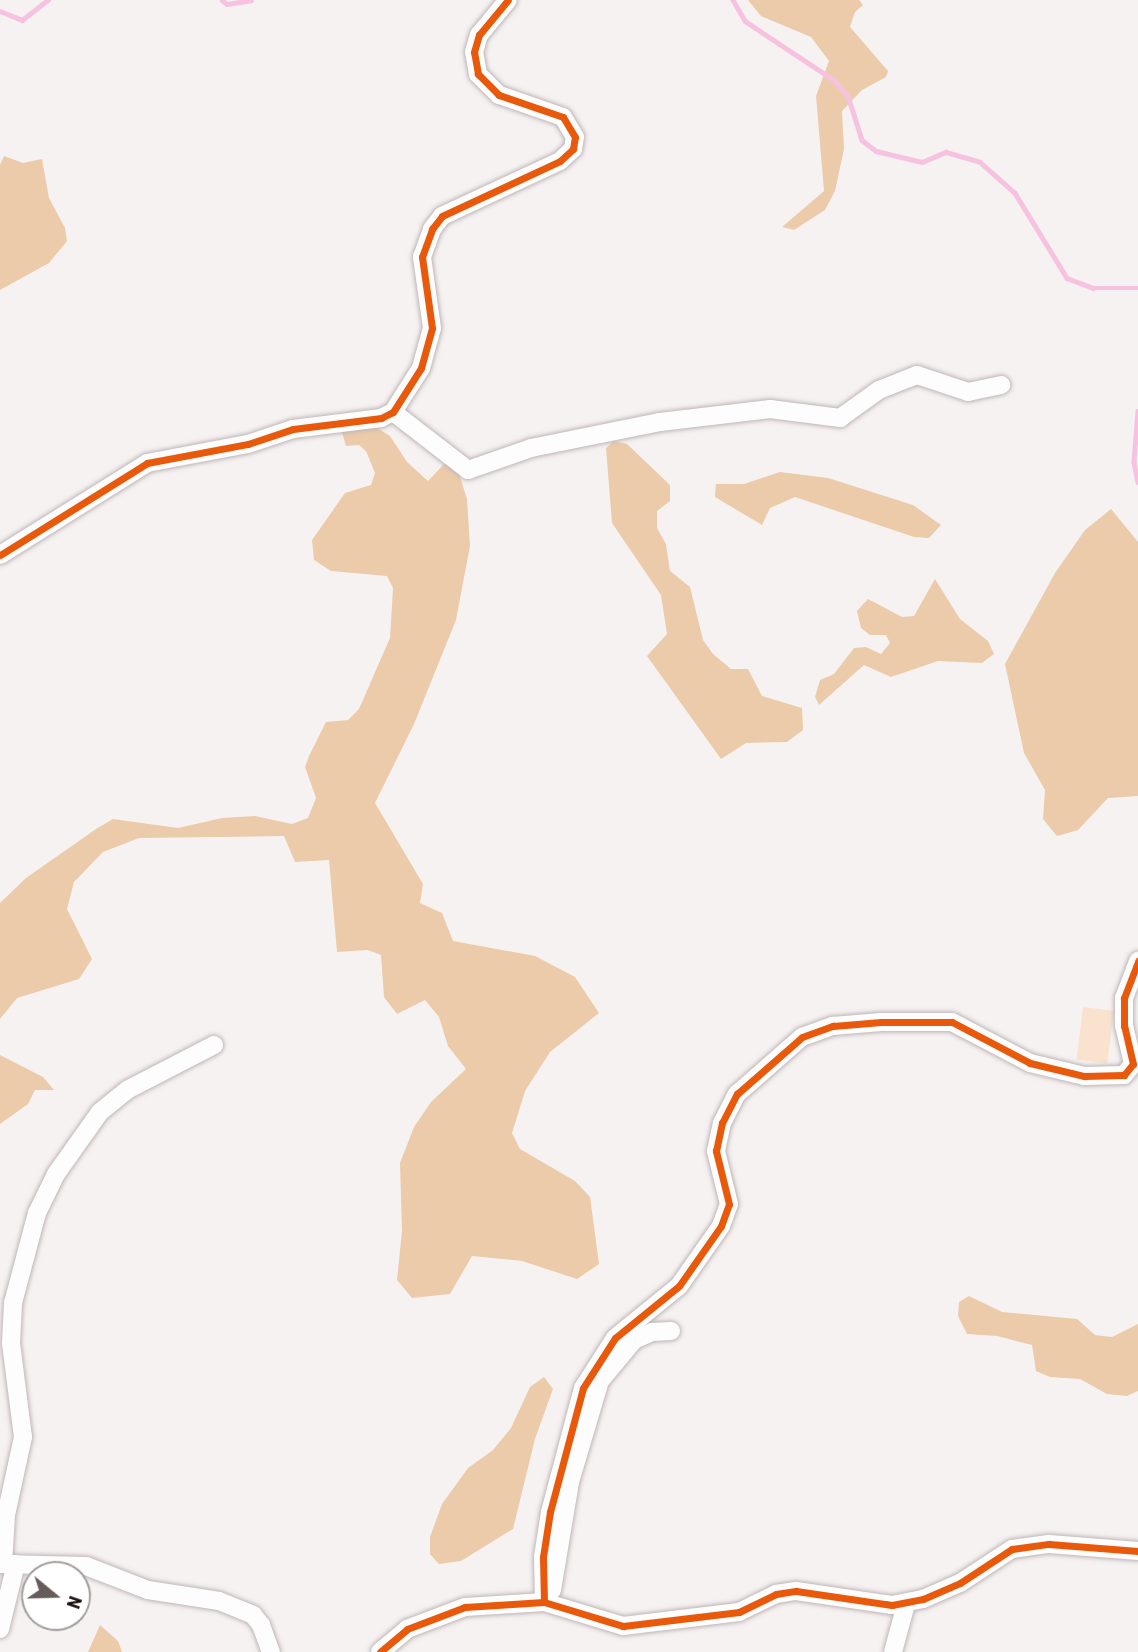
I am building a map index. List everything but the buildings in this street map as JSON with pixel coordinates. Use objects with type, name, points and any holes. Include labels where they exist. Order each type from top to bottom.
[{"type":"street","points":[[0,555],[147,464],[248,444],[293,429],[381,418],[393,412],[421,368],[432,328],[422,257],[432,229],[442,216],[560,161],[573,149],[575,137],[563,117],[499,95],[478,74],[474,52],[479,34],[508,0]]},
{"type":"street","points":[[393,412],[468,470],[531,448],[660,422],[770,409],[840,418],[879,390],[917,375],[968,392],[1000,385]]},
{"type":"street","points":[[547,1603],[543,1556],[550,1512],[583,1388],[615,1338],[679,1286],[721,1226],[729,1204],[716,1151],[722,1123],[737,1094],[802,1037],[833,1026],[881,1022],[952,1023],[1030,1063],[1084,1076],[1124,1075],[1133,1063],[1124,1026],[1124,998],[1138,961]]},
{"type":"street","points":[[0,1629],[6,1564],[6,1515],[23,1437],[11,1343],[13,1303],[37,1213],[56,1174],[100,1112],[127,1090],[214,1045]]},
{"type":"street","points":[[547,1603],[570,1482],[600,1381],[634,1340],[652,1332],[671,1331]]},
{"type":"street","points":[[380,1652],[431,1617],[465,1607],[547,1603],[623,1626],[739,1612],[776,1594],[796,1591],[883,1605],[906,1604],[960,1583],[1012,1549],[1049,1544],[1138,1551]]},
{"type":"street","points":[[6,1564],[86,1566],[148,1590],[237,1607],[261,1625],[271,1652]]},
{"type":"street","points":[[893,1652],[906,1604]]},
{"type":"shaded area","points":[[748,0],[859,0],[863,5],[855,12],[850,27],[888,71],[886,77],[862,90],[842,111],[844,149],[835,191],[825,210],[794,230],[782,227],[824,191],[816,96],[829,61],[811,37],[761,16]]},
{"type":"shaded area","points":[[4,156],[23,163],[42,159],[49,198],[65,228],[67,241],[49,263],[0,290],[0,165]]},
{"type":"shaded area","points":[[377,428],[390,436],[407,462],[428,481],[445,463],[459,474],[467,499],[470,546],[456,620],[414,724],[375,803],[423,884],[420,903],[442,913],[453,941],[535,956],[575,977],[599,1013],[550,1052],[525,1091],[512,1133],[520,1149],[575,1181],[590,1197],[599,1264],[577,1279],[522,1261],[472,1256],[450,1294],[412,1298],[397,1280],[402,1231],[400,1163],[414,1127],[431,1102],[466,1069],[448,1046],[439,1017],[425,1000],[397,1014],[384,997],[381,955],[368,950],[337,952],[329,860],[295,862],[284,836],[139,838],[103,852],[74,882],[67,909],[92,959],[79,979],[17,998],[0,1019],[0,903],[26,878],[96,829],[113,819],[178,828],[222,818],[255,816],[292,824],[308,818],[316,798],[305,767],[309,756],[326,722],[348,720],[359,709],[390,638],[393,588],[387,576],[331,571],[314,560],[312,540],[345,493],[371,485],[375,473],[366,451],[359,445],[346,446],[341,429]]},
{"type":"shaded area","points":[[614,441],[627,444],[670,485],[670,501],[657,511],[657,528],[666,544],[670,571],[690,587],[703,640],[713,654],[731,669],[748,669],[762,696],[802,708],[803,730],[787,742],[746,743],[721,759],[647,656],[667,634],[661,595],[612,523],[606,448]]},
{"type":"shaded area","points":[[780,472],[828,478],[913,505],[941,525],[929,538],[914,537],[795,497],[770,508],[762,525],[715,497],[716,484],[744,484]]},
{"type":"shaded area","points":[[1111,509],[1138,542],[1138,796],[1108,798],[1078,830],[1057,836],[1043,819],[1045,790],[1024,753],[1005,664],[1055,573],[1085,530]]},
{"type":"shaded area","points":[[935,579],[960,619],[988,641],[994,654],[982,663],[938,661],[891,677],[864,665],[819,705],[815,697],[820,680],[834,674],[854,648],[866,647],[881,654],[890,643],[886,635],[870,635],[861,628],[857,611],[868,599],[902,617],[914,616]]},
{"type":"shaded area","points":[[1083,1007],[1114,1011],[1107,1063],[1077,1060]]},
{"type":"shaded area","points":[[0,1055],[43,1077],[54,1090],[35,1090],[28,1104],[0,1124]]},
{"type":"shaded area","points":[[969,1296],[1002,1312],[1077,1319],[1095,1335],[1112,1337],[1138,1324],[1138,1391],[1127,1396],[1107,1394],[1080,1379],[1050,1377],[1036,1371],[1032,1345],[997,1336],[967,1334],[958,1316],[959,1302]]},
{"type":"shaded area","points":[[544,1377],[553,1389],[535,1439],[513,1529],[461,1561],[439,1564],[430,1554],[430,1537],[442,1504],[468,1468],[493,1450],[511,1428],[530,1387]]},
{"type":"shaded area","points":[[100,1625],[118,1641],[122,1652],[88,1652]]},
{"type":"waterway","points":[[0,11],[22,20],[48,0]]},
{"type":"waterway","points":[[222,0],[227,4],[251,0]]},
{"type":"waterway","points":[[733,0],[745,21],[834,80],[848,96],[862,140],[876,151],[922,162],[946,152],[980,162],[1015,193],[1067,278],[1093,288],[1138,288]]},
{"type":"waterway","points":[[1138,411],[1134,462],[1138,482]]},
{"type":"cycle path","points":[[0,555],[147,463],[248,444],[293,429],[381,418],[393,412],[421,368],[432,328],[422,257],[432,229],[442,216],[560,161],[573,149],[575,137],[563,117],[499,95],[478,74],[474,52],[479,35],[508,0]]},
{"type":"cycle path","points":[[544,1602],[543,1557],[550,1512],[583,1388],[615,1338],[679,1286],[721,1226],[729,1204],[716,1151],[722,1123],[737,1094],[802,1037],[833,1026],[881,1022],[952,1022],[1030,1063],[1084,1076],[1124,1075],[1133,1064],[1124,1026],[1124,998],[1138,961]]},
{"type":"cycle path","points":[[380,1652],[407,1629],[465,1607],[544,1602],[623,1626],[739,1612],[776,1594],[796,1591],[892,1605],[923,1599],[960,1583],[1012,1549],[1049,1544],[1138,1551]]}]
